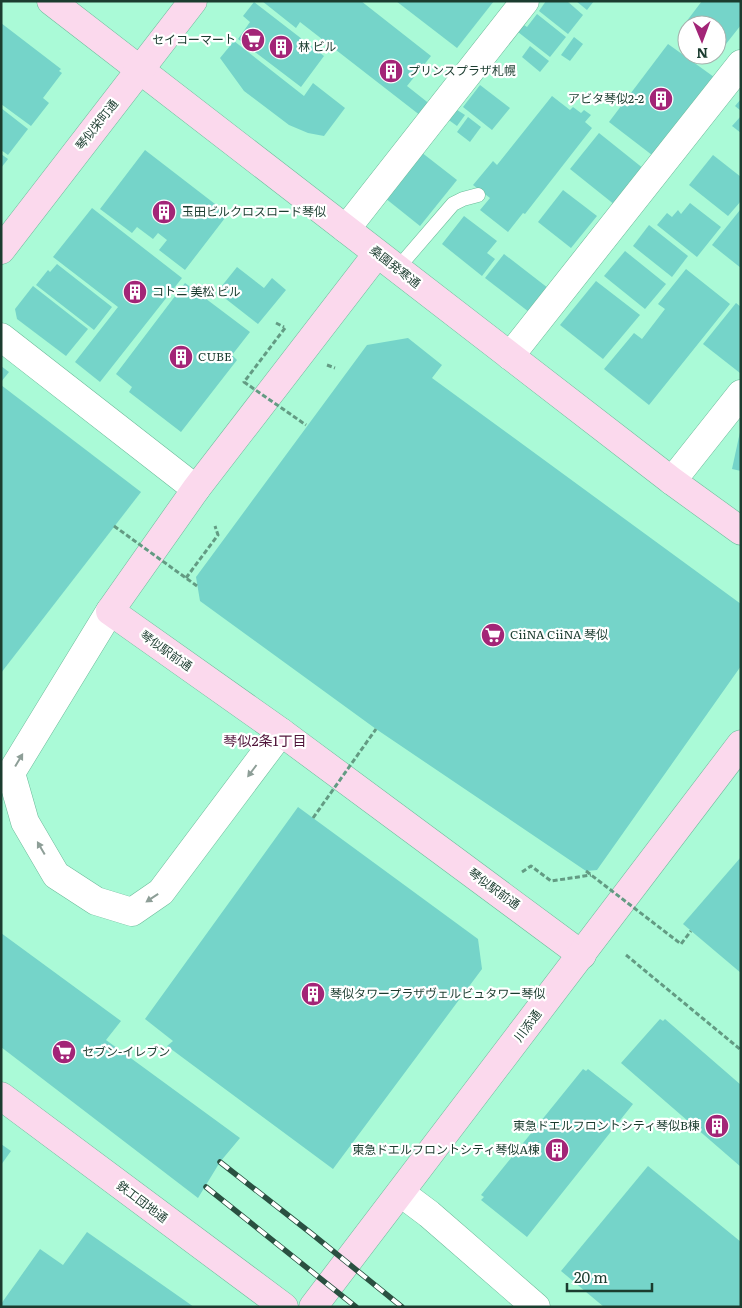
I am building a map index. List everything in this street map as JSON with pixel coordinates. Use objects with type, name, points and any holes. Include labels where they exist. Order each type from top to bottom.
[{"type":"street","name":"桑園発寒通","points":[[51,1],[672,481],[741,531]]},
{"type":"street","name":"琴似栄町通","points":[[1,250],[193,1]]},
{"type":"street","points":[[346,229],[525,1]]},
{"type":"street","points":[[510,356],[741,64]]},
{"type":"street","points":[[281,732],[161,892],[132,912],[96,901],[56,875],[25,822],[11,773],[110,610],[196,490],[387,262]]},
{"type":"street","points":[[1,338],[196,490]]},
{"type":"street","points":[[672,481],[741,394]]},
{"type":"street","name":"琴似駅前通","points":[[110,610],[281,732],[582,955]]},
{"type":"street","name":"川添通","points":[[313,1307],[741,744]]},
{"type":"street","name":"鉄工団地通","points":[[1,1096],[284,1307]]},
{"type":"street","points":[[401,1193],[429,1214],[536,1307]]},
{"type":"lane","points":[[387,262],[453,204],[463,198],[478,195]]},
{"type":"path","points":[[276,323],[285,328],[244,382],[306,425]]},
{"type":"path","points":[[326,364],[335,368]]},
{"type":"path","points":[[114,526],[197,586]]},
{"type":"path","points":[[186,578],[218,535],[215,526]]},
{"type":"path","points":[[314,818],[376,729]]},
{"type":"path","points":[[522,872],[531,866],[551,881],[591,875]]},
{"type":"path","points":[[586,872],[681,944],[692,931]]},
{"type":"path","points":[[626,955],[741,1050]]},
{"type":"building","name":"プリンスプラザ札幌","points":[[262,1],[361,1],[431,56],[407,86],[431,105],[421,116],[300,22],[296,28]]},
{"type":"building","points":[[396,1],[494,1],[457,48]]},
{"type":"building","points":[[546,1],[567,1],[583,15],[568,34],[539,11]]},
{"type":"building","points":[[576,1],[594,1],[587,10]]},
{"type":"building","points":[[702,1],[741,1],[741,25],[727,43],[727,15],[691,15]]},
{"type":"building","name":"林 ビル","points":[[254,2],[324,56],[301,87],[238,39],[250,22],[243,16]]},
{"type":"building","points":[[537,14],[566,37],[550,57],[518,32],[524,25],[527,27]]},
{"type":"building","points":[[1,23],[61,69],[59,71],[62,73],[43,98],[49,103],[31,126],[1,104]]},
{"type":"building","points":[[574,37],[583,44],[570,61],[561,55]]},
{"type":"building","points":[[234,41],[304,96],[313,83],[345,108],[324,136],[308,133],[289,125],[244,91],[220,58]]},
{"type":"building","name":"アビタ琴似2-2","points":[[668,44],[677,50],[677,65],[697,65],[714,77],[652,155],[609,122]]},
{"type":"building","points":[[530,46],[549,61],[540,72],[522,57]]},
{"type":"building","points":[[480,85],[510,108],[492,130],[463,107]]},
{"type":"building","points":[[552,96],[570,110],[573,107],[581,113],[584,110],[591,115],[585,122],[592,128],[525,214],[523,213],[508,232],[480,210],[490,198],[473,185],[493,161],[497,165]]},
{"type":"building","points":[[741,99],[741,111],[735,106]]},
{"type":"building","points":[[1,108],[28,129],[8,155],[1,150]]},
{"type":"building","points":[[454,108],[465,115],[457,126],[446,118]]},
{"type":"building","points":[[741,116],[741,133],[732,126]]},
{"type":"building","points":[[468,117],[481,127],[470,142],[457,132]]},
{"type":"building","points":[[599,133],[644,169],[615,205],[570,169]]},
{"type":"building","name":"玉田ビルクロスロード琴似","points":[[145,150],[228,214],[185,270],[159,250],[167,240],[158,233],[153,239],[137,227],[132,233],[100,209]]},
{"type":"building","points":[[421,152],[457,180],[420,226],[385,198]]},
{"type":"building","points":[[1,154],[8,159],[1,168]]},
{"type":"building","points":[[713,155],[741,177],[741,201],[728,216],[689,185]]},
{"type":"building","points":[[563,190],[597,216],[571,248],[538,222]]},
{"type":"building","points":[[690,203],[721,227],[697,257],[657,225],[667,213],[672,217],[678,210],[681,214]]},
{"type":"building","name":"コトニ 美松 ビル","points":[[92,208],[182,278],[100,382],[75,362],[118,307],[53,257]]},
{"type":"building","points":[[741,211],[741,268],[712,245]]},
{"type":"building","points":[[464,216],[497,241],[487,253],[495,259],[482,276],[442,244]]},
{"type":"building","points":[[649,225],[688,256],[672,277],[633,246]]},
{"type":"building","points":[[625,251],[666,284],[645,309],[604,276]]},
{"type":"building","points":[[504,254],[548,288],[529,312],[485,278]]},
{"type":"building","points":[[57,264],[112,307],[94,330],[36,285],[48,270],[50,272]]},
{"type":"building","points":[[237,267],[264,288],[272,278],[286,290],[258,324],[217,292]]},
{"type":"building","points":[[686,269],[730,304],[649,405],[604,369],[634,333],[642,339],[665,309],[658,304]]},
{"type":"building","points":[[596,281],[640,315],[603,359],[560,325]]},
{"type":"building","name":"CUBE","points":[[185,283],[250,332],[232,355],[237,360],[181,432],[129,392],[132,387],[116,374]]},
{"type":"building","points":[[33,286],[88,329],[66,356],[17,319],[15,309]]},
{"type":"building","points":[[736,303],[741,307],[740,373],[703,344]]},
{"type":"building","name":"CiiNA CiiNA 琴似","points":[[408,338],[442,365],[432,378],[741,604],[741,666],[597,870],[586,871],[376,729],[200,601],[196,577],[367,345]]},
{"type":"building","points":[[1,366],[9,372],[1,382]]},
{"type":"building","points":[[1,385],[141,492],[1,673]]},
{"type":"building","points":[[741,432],[741,471],[732,469]]},
{"type":"building","name":"琴似タワープラザヴェルビュタワー琴似","points":[[298,807],[478,939],[482,969],[333,1169],[167,1046],[173,1041],[145,1019]]},
{"type":"building","points":[[741,857],[741,973],[683,924]]},
{"type":"building","points":[[1,933],[121,1021],[106,1040],[240,1138],[220,1162],[198,1198],[1,1047]]},
{"type":"building","name":"東急ドエルフロントシティ琴似B棟","points":[[660,1019],[663,1021],[665,1019],[741,1085],[741,1167],[621,1063]]},
{"type":"building","name":"東急ドエルフロントシティ琴似A棟","points":[[583,1069],[586,1071],[588,1069],[633,1104],[527,1237],[481,1200],[484,1197],[481,1195]]},
{"type":"building","points":[[1,1144],[11,1151],[1,1165]]},
{"type":"building","points":[[648,1166],[741,1242],[741,1307],[604,1307],[561,1271]]},
{"type":"building","points":[[87,1232],[194,1307],[1,1307],[1,1304],[40,1249],[63,1265]]},
{"type":"railway","points":[[220,1162],[402,1307]]},
{"type":"railway","points":[[206,1187],[356,1307]]},
{"type":"place","name":"セイコーマート","points":[[253,40]]},
{"type":"place","name":"林 ビル","points":[[281,47]]},
{"type":"place","name":"プリンスプラザ札幌","points":[[391,71]]},
{"type":"place","name":"アビタ琴似2-2","points":[[661,99]]},
{"type":"place","name":"玉田ビルクロスロード琴似","points":[[164,212]]},
{"type":"place","name":"コトニ 美松 ビル","points":[[135,292]]},
{"type":"place","name":"CUBE","points":[[181,357]]},
{"type":"place","name":"CiiNA CiiNA 琴似","points":[[493,635]]},
{"type":"place","name":"琴似タワープラザヴェルビュタワー琴似","points":[[313,994]]},
{"type":"place","name":"セブン-イレブン","points":[[64,1052]]},
{"type":"place","name":"東急ドエルフロントシティ琴似B棟","points":[[717,1126]]},
{"type":"place","name":"東急ドエルフロントシティ琴似A棟","points":[[557,1150]]},
{"type":"district","name":"琴似2条1丁目","points":[[265,741]]}]
